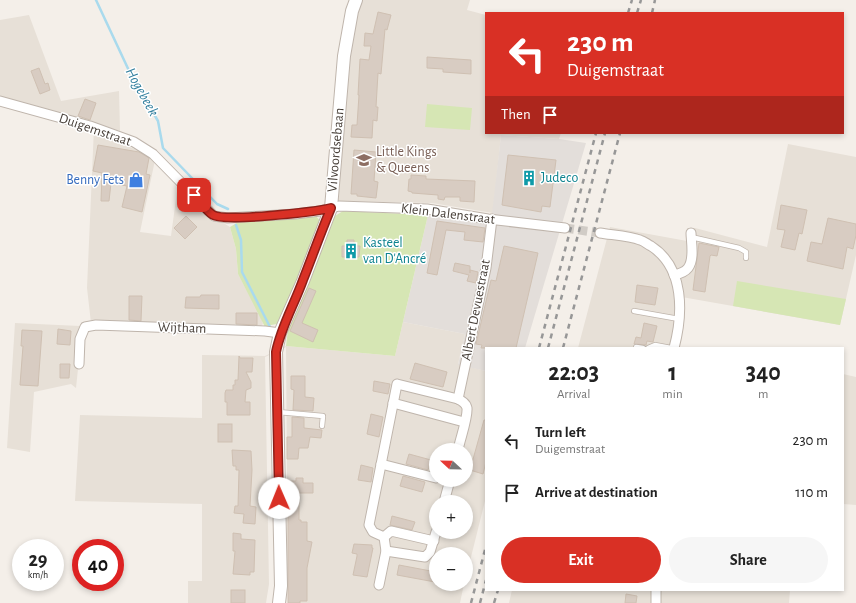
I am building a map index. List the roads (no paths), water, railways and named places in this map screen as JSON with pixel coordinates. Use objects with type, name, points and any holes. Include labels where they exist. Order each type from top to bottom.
[{"type":"street","name":"Vilvoordsebaan","points":[[279,603],[281,586],[276,352],[280,333],[303,281],[331,208],[344,56],[352,11],[356,0]]},
{"type":"street","name":"Duigemstraat","points":[[0,101],[90,126],[134,142],[153,154],[214,216],[235,218],[295,214],[331,208]]},
{"type":"street","name":"Klein Dalenstraat","points":[[331,208],[339,206],[427,209],[492,220],[565,228]]},
{"type":"street","name":"Albert Devuestraat","points":[[458,399],[486,268],[492,220]]},
{"type":"street","points":[[600,233],[640,240],[662,256],[674,275],[680,305],[678,334],[672,347]]},
{"type":"street","points":[[674,275],[688,268],[691,256],[691,235]]},
{"type":"street","name":"Wijtham","points":[[79,364],[80,339],[85,327],[104,326],[265,331],[280,333]]},
{"type":"street","points":[[384,537],[374,532],[369,525],[397,384],[463,401],[467,408],[460,443]]},
{"type":"street","points":[[394,403],[464,422]]},
{"type":"street","points":[[381,464],[429,476]]},
{"type":"street","points":[[384,537],[391,530],[429,535]]},
{"type":"street","points":[[379,584],[386,551],[384,537]]},
{"type":"street","points":[[386,551],[424,557],[430,552],[434,539]]},
{"type":"street","points":[[656,591],[656,603]]},
{"type":"lane","points":[[691,235],[739,248],[746,252],[746,258]]},
{"type":"lane","points":[[634,311],[679,319]]},
{"type":"lane","points":[[650,347],[655,345],[666,347]]},
{"type":"lane","points":[[278,412],[323,416],[322,426]]},
{"type":"waterway","name":"Hogebeek","points":[[96,0],[131,75],[158,121],[163,148],[217,204],[228,209]]},
{"type":"waterway","name":"Hogebeek","points":[[236,225],[241,240],[242,272],[270,327]]},
{"type":"tunnel","points":[[565,228],[600,233]]},
{"type":"railway","points":[[628,12],[632,0]]},
{"type":"railway","points":[[637,12],[641,0]]},
{"type":"railway","points":[[652,12],[655,0]]},
{"type":"railway","points":[[539,347],[596,134]]},
{"type":"railway","points":[[548,347],[605,134]]},
{"type":"railway","points":[[563,347],[620,134]]},
{"type":"railway","points":[[471,603],[485,550]]},
{"type":"railway","points":[[480,603],[485,584]]},
{"type":"railway","points":[[494,603],[498,591]]},
{"type":"place","name":"Little Kings & Queens","points":[[364,160]]},
{"type":"place","name":"Judeco","points":[[529,178]]},
{"type":"place","name":"Benny Fets","points":[[136,180]]},
{"type":"place","name":"Kasteel van D'Ancré","points":[[351,251]]}]
